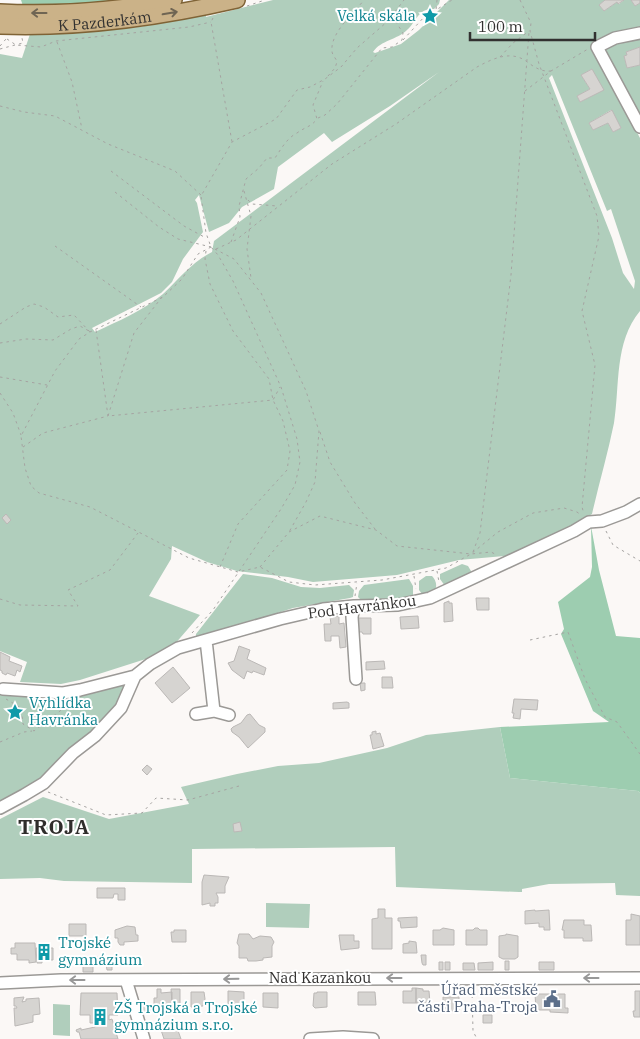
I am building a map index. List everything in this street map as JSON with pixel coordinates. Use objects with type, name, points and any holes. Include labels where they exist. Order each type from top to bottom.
[{"type":"main road","name":"K Pazderkám","points":[[0,12],[62,13],[136,6],[174,0]]},
{"type":"main road","name":"K Pazderkám","points":[[5,33],[100,24],[206,7],[237,0]]},
{"type":"street","points":[[640,33],[615,38],[597,47],[640,127]]},
{"type":"street","name":"Pod Havránkou","points":[[3,689],[63,693],[80,690],[135,676],[150,664],[178,648],[313,611],[354,606],[398,605],[430,598],[509,562],[589,522],[602,521],[626,512],[640,504]]},
{"type":"street","points":[[354,606],[352,617],[356,679]]},
{"type":"street","points":[[206,640],[214,711]]},
{"type":"street","name":"Pod Havránkou","points":[[0,808],[40,785],[72,753],[95,736],[121,708],[135,676]]},
{"type":"street","points":[[196,714],[214,711],[229,715]]},
{"type":"street","name":"Nad Kazankou","points":[[0,983],[61,980],[640,978]]},
{"type":"street","points":[[126,980],[144,1039]]},
{"type":"street","points":[[310,1039],[374,1039]]},
{"type":"path","points":[[317,118],[313,105],[325,79],[335,68],[337,62],[332,54],[332,47],[338,31],[364,0]]},
{"type":"path","points":[[201,196],[232,142],[276,119],[297,90],[310,87],[341,67],[357,48],[374,35],[392,16],[404,0]]},
{"type":"path","points":[[436,10],[437,0]]},
{"type":"path","points":[[231,243],[240,217],[239,206],[246,179],[268,158],[275,158],[287,141],[296,133],[312,126],[317,118],[325,116],[372,64],[382,48],[392,47],[409,35],[425,16],[452,0]]},
{"type":"path","points":[[471,554],[475,549],[480,533],[509,284],[531,23],[520,0]]},
{"type":"path","points":[[5,33],[10,42],[16,45],[41,46],[56,41],[189,27],[211,22],[216,15]]},
{"type":"path","points":[[392,16],[403,34],[402,40]]},
{"type":"path","points":[[211,22],[232,142]]},
{"type":"path","points":[[500,57],[530,31]]},
{"type":"path","points":[[530,31],[544,78],[597,216],[599,236],[582,311],[595,365],[582,507],[584,518],[589,522]]},
{"type":"path","points":[[0,46],[5,33]]},
{"type":"path","points":[[0,49],[23,43],[21,36]]},
{"type":"path","points":[[56,41],[72,82],[82,131]]},
{"type":"path","points":[[525,91],[551,71],[588,49],[597,47]]},
{"type":"path","points":[[216,249],[231,243],[332,164],[396,124],[461,77],[491,59],[509,56],[518,57],[542,70],[551,71]]},
{"type":"path","points":[[0,106],[24,112],[55,116],[108,144],[175,171],[201,196],[211,247],[218,255],[233,281],[281,387],[299,450],[298,473],[295,485],[213,610],[178,648]]},
{"type":"path","points":[[111,171],[184,226],[208,239]]},
{"type":"path","points":[[244,191],[251,216],[248,249],[251,279]]},
{"type":"path","points":[[114,192],[159,227],[178,239],[211,247],[234,258],[251,279],[261,294],[306,391],[330,462],[355,503],[376,530],[397,546],[471,554],[491,552],[509,562]]},
{"type":"path","points":[[247,200],[252,204],[278,206]]},
{"type":"path","points":[[54,246],[141,307]]},
{"type":"path","points":[[108,416],[134,333],[163,296],[182,279],[198,254],[211,247]]},
{"type":"path","points":[[206,250],[205,259],[210,284],[233,331],[269,379],[272,400],[283,421],[290,452],[287,470],[238,524],[220,567]]},
{"type":"path","points":[[21,436],[62,360],[79,339],[163,296]]},
{"type":"path","points":[[0,324],[34,304],[58,317],[74,315],[79,318],[90,332]]},
{"type":"path","points":[[0,343],[26,340],[53,340],[80,326],[90,332]]},
{"type":"path","points":[[96,330],[108,416]]},
{"type":"path","points":[[0,378],[48,385]]},
{"type":"path","points":[[23,447],[43,433],[108,416],[272,400],[281,387]]},
{"type":"path","points":[[0,393],[13,413],[21,436],[25,468],[31,486],[39,493],[90,507],[189,558],[238,572],[260,567],[289,532],[315,482],[320,431]]},
{"type":"path","points":[[260,567],[289,582],[316,585],[382,580],[446,568],[471,554],[498,532],[533,513],[564,508],[577,512],[589,522]]},
{"type":"path","points":[[289,532],[320,516],[376,530]]},
{"type":"path","points":[[602,521],[613,545],[640,561]]},
{"type":"path","points":[[0,599],[20,605],[78,606],[68,590],[110,570],[138,533]]},
{"type":"path","points":[[437,570],[441,594]]},
{"type":"path","points":[[414,575],[417,601]]},
{"type":"path","points":[[354,606],[357,582]]},
{"type":"path","points":[[530,640],[568,632],[585,679],[606,717],[617,722],[640,754]]},
{"type":"path","points":[[3,689],[6,699],[20,708],[23,724],[34,731]]},
{"type":"path","points":[[0,742],[24,732],[34,731],[72,703],[80,690]]},
{"type":"path","points":[[40,785],[50,793],[106,815],[142,813],[156,798],[188,800],[239,786]]},
{"type":"path","points":[[472,983],[473,1031],[477,1039]]},
{"type":"green space","points":[[21,0],[128,0],[62,6],[23,6]]},
{"type":"green space","points":[[273,0],[440,0],[434,9],[421,13],[407,30],[399,36],[376,48],[373,52],[375,53],[401,44],[419,30],[449,0],[605,0],[599,5],[604,11],[617,2],[619,4],[624,0],[631,0],[635,6],[640,3],[640,29],[610,36],[591,46],[640,138],[640,311],[626,336],[622,350],[614,423],[592,514],[585,518],[582,524],[515,555],[459,560],[397,575],[313,582],[237,571],[207,562],[172,546],[171,559],[149,596],[200,615],[174,645],[152,657],[80,680],[61,684],[20,682],[27,662],[0,651],[0,54],[22,58],[30,34],[139,27],[206,15],[206,17]],"holes":[[[592,69],[603,90],[580,102],[577,96],[590,89],[581,75]],[[439,72],[214,241],[212,252],[192,266],[163,294],[147,306],[95,332],[92,328],[161,293],[172,282],[183,259],[203,232],[195,200],[199,195],[209,232],[229,223],[242,207],[274,189],[278,167],[324,133],[332,142],[390,106]],[[552,75],[607,211],[611,209],[635,281],[634,289],[623,273],[612,238],[549,78]],[[611,110],[621,128],[613,132],[608,123],[593,130],[589,123]]]},
{"type":"green space","points":[[640,36],[640,47],[626,52],[627,55],[624,56],[627,68],[640,65],[640,122],[604,50],[608,45]]},
{"type":"green space","points":[[591,526],[599,570],[616,636],[640,638],[640,793],[638,791],[510,778],[500,727],[609,722],[593,711],[561,634],[564,629],[558,602],[590,577],[592,567]]},
{"type":"green space","points":[[462,564],[468,566],[471,571],[470,575],[445,586],[440,579],[440,574]]},
{"type":"green space","points":[[243,574],[272,578],[301,587],[320,588],[349,585],[354,590],[353,597],[293,608],[204,637],[196,637],[196,634]]},
{"type":"green space","points":[[426,576],[432,576],[436,583],[436,588],[434,592],[422,594],[419,590],[419,581]]},
{"type":"green space","points":[[409,579],[413,586],[413,598],[382,600],[360,599],[358,597],[359,591],[364,585]]},
{"type":"green space","points":[[123,683],[126,690],[108,717],[83,741],[34,783],[0,801],[0,691],[23,693]]},
{"type":"green space","points":[[500,727],[510,778],[638,791],[640,793],[640,896],[616,895],[615,883],[549,884],[522,889],[522,892],[396,887],[395,847],[192,849],[192,883],[64,881],[40,878],[0,879],[0,819],[43,797],[109,819],[189,804],[181,787],[278,766],[319,763],[387,748],[426,735]]},
{"type":"green space","points":[[266,903],[310,904],[309,928],[266,927]]},
{"type":"green space","points":[[53,1004],[70,1005],[70,1036],[53,1035]]},
{"type":"building","points":[[605,0],[624,0],[618,4],[617,2],[604,11],[599,5]]},
{"type":"building","points":[[631,0],[640,0],[640,3],[635,6]]},
{"type":"building","points":[[640,47],[640,65],[627,68],[624,56],[627,55],[626,52]]},
{"type":"building","points":[[592,69],[604,90],[580,102],[577,96],[590,89],[581,75]]},
{"type":"building","points":[[612,110],[621,128],[613,132],[608,123],[593,130],[589,123]]},
{"type":"building","points":[[6,514],[11,520],[7,524],[2,518]]},
{"type":"building","points":[[476,598],[489,598],[489,610],[477,610]]},
{"type":"building","points":[[449,601],[449,603],[452,603],[453,621],[444,622],[444,603]]},
{"type":"building","points":[[339,616],[339,624],[344,623],[346,647],[340,648],[339,636],[331,636],[331,641],[325,641],[324,624],[331,624],[330,617]]},
{"type":"building","points":[[418,616],[419,628],[401,629],[400,617]]},
{"type":"building","points":[[357,618],[371,618],[371,634],[358,632]]},
{"type":"building","points":[[239,646],[250,650],[247,659],[266,668],[264,675],[247,671],[244,679],[232,670],[228,663],[234,661]]},
{"type":"building","points":[[0,652],[10,657],[9,661],[22,666],[20,672],[17,670],[15,676],[7,673],[6,675],[0,670]]},
{"type":"building","points":[[384,661],[385,669],[366,670],[366,662]]},
{"type":"building","points":[[173,667],[190,688],[172,703],[155,683]]},
{"type":"building","points":[[382,677],[392,677],[393,688],[382,688]]},
{"type":"building","points":[[360,683],[365,683],[365,690],[361,691]]},
{"type":"building","points":[[514,699],[538,700],[537,710],[521,709],[520,719],[513,718]]},
{"type":"building","points":[[333,703],[349,703],[349,708],[333,709]]},
{"type":"building","points":[[250,714],[259,725],[265,728],[265,732],[248,748],[231,729]]},
{"type":"building","points":[[376,731],[376,734],[380,733],[384,746],[373,749],[370,735]]},
{"type":"building","points":[[147,765],[152,769],[147,775],[142,770]]},
{"type":"building","points":[[240,822],[242,831],[234,832],[233,824]]},
{"type":"building","points":[[204,875],[229,877],[225,886],[225,893],[216,893],[218,903],[215,903],[215,906],[210,906],[210,903],[202,905],[202,882]]},
{"type":"building","points":[[97,888],[125,888],[125,900],[118,900],[118,894],[114,894],[113,898],[97,898]]},
{"type":"building","points":[[378,909],[385,909],[385,918],[392,918],[392,949],[372,949],[372,919],[378,918]]},
{"type":"building","points":[[549,910],[550,930],[544,930],[544,927],[539,927],[539,923],[525,924],[525,911]]},
{"type":"building","points":[[631,914],[640,916],[640,945],[626,945],[626,920],[631,920]]},
{"type":"building","points":[[417,917],[417,927],[401,928],[400,921],[398,921],[398,918]]},
{"type":"building","points":[[564,920],[584,920],[584,925],[591,925],[592,941],[583,941],[583,938],[564,938],[564,930],[562,930]]},
{"type":"building","points":[[69,924],[86,924],[86,936],[69,936]]},
{"type":"building","points":[[127,926],[135,927],[138,941],[124,942],[124,945],[120,945],[118,938],[115,938],[115,930]]},
{"type":"building","points":[[443,928],[454,930],[454,945],[433,945],[433,930]]},
{"type":"building","points":[[475,928],[487,930],[487,945],[466,945],[466,930],[473,930]]},
{"type":"building","points":[[174,930],[186,930],[186,942],[172,942],[171,932],[174,932]]},
{"type":"building","points":[[239,934],[249,934],[253,939],[260,936],[271,937],[274,942],[272,957],[256,961],[239,958],[239,946],[237,943]]},
{"type":"building","points":[[506,934],[518,936],[518,957],[515,959],[499,957],[499,936]]},
{"type":"building","points":[[339,935],[354,935],[354,941],[359,941],[359,948],[341,950]]},
{"type":"building","points":[[409,941],[416,942],[417,953],[403,953],[403,944],[409,943]]},
{"type":"building","points":[[15,943],[35,943],[36,962],[29,963],[29,960],[17,960],[17,954],[11,954],[11,948],[15,948]]},
{"type":"building","name":"Trojské gymnázium","points":[[44,946],[53,948],[53,960],[42,960],[42,963],[37,963],[36,948],[44,948]]},
{"type":"building","points":[[421,955],[426,955],[426,965],[422,963]]},
{"type":"building","points":[[93,957],[112,958],[112,970],[107,970],[106,964],[93,964]]},
{"type":"building","points":[[505,961],[509,961],[509,970],[505,970]]},
{"type":"building","points":[[439,962],[443,962],[443,970],[439,970]]},
{"type":"building","points":[[445,962],[450,962],[450,970],[445,970]]},
{"type":"building","points":[[493,962],[493,970],[478,970],[478,963]]},
{"type":"building","points":[[539,962],[554,962],[554,970],[539,970]]},
{"type":"building","points":[[463,963],[474,963],[475,970],[463,970]]},
{"type":"building","points":[[83,964],[93,964],[93,972],[83,972]]},
{"type":"building","points":[[412,988],[416,988],[416,1003],[403,1003],[403,991],[412,991]]},
{"type":"building","points":[[416,988],[429,991],[430,1003],[416,1003]]},
{"type":"building","points":[[157,989],[161,989],[161,993],[172,992],[172,1004],[154,1005],[154,998],[157,998]]},
{"type":"building","points":[[171,989],[180,989],[180,1007],[172,1004]]},
{"type":"building","points":[[228,991],[244,992],[244,1004],[228,1005]]},
{"type":"building","points":[[635,991],[640,991],[640,1017],[634,1017]]},
{"type":"building","points":[[191,992],[204,992],[203,1006],[191,1007]]},
{"type":"building","points":[[327,992],[327,1007],[315,1008],[313,1006],[314,993]]},
{"type":"building","points":[[358,992],[375,992],[376,1005],[358,1005]]},
{"type":"building","name":"ZŠ Trojská a Trojské gymnázium s.r.o.","points":[[81,993],[117,993],[118,1015],[109,1015],[109,1020],[112,1019],[118,1039],[81,1039],[79,1032],[76,1030],[95,1027],[95,1023],[90,1023],[90,1015],[80,1015]]},
{"type":"building","points":[[263,993],[278,993],[278,1008],[263,1007]]},
{"type":"building","points":[[535,994],[565,994],[565,1008],[568,1008],[568,1013],[536,1010]]},
{"type":"building","points":[[24,997],[22,1002],[26,1001],[26,999],[39,998],[40,1014],[33,1015],[33,1022],[15,1026],[14,1008],[17,1008],[14,1006],[14,998]]},
{"type":"building","points":[[443,997],[459,997],[459,1011],[443,1011]]},
{"type":"building","points":[[141,1006],[151,1006],[151,1012],[141,1012]]},
{"type":"building","points":[[483,1015],[492,1015],[492,1023],[483,1023]]},
{"type":"building","points":[[176,1025],[181,1039],[164,1039],[161,1030]]},
{"type":"place","name":"Velká skála","points":[[430,16]]},
{"type":"place","name":"Vyhlídka Havránka","points":[[15,712]]},
{"type":"place","name":"Trojské gymnázium","points":[[44,952]]},
{"type":"place","name":"Úřad městské části Praha-Troja","points":[[552,999]]},
{"type":"place","name":"ZŠ Trojská a Trojské gymnázium s.r.o.","points":[[100,1017]]},
{"type":"district","name":"TROJA","points":[[54,827]]}]
